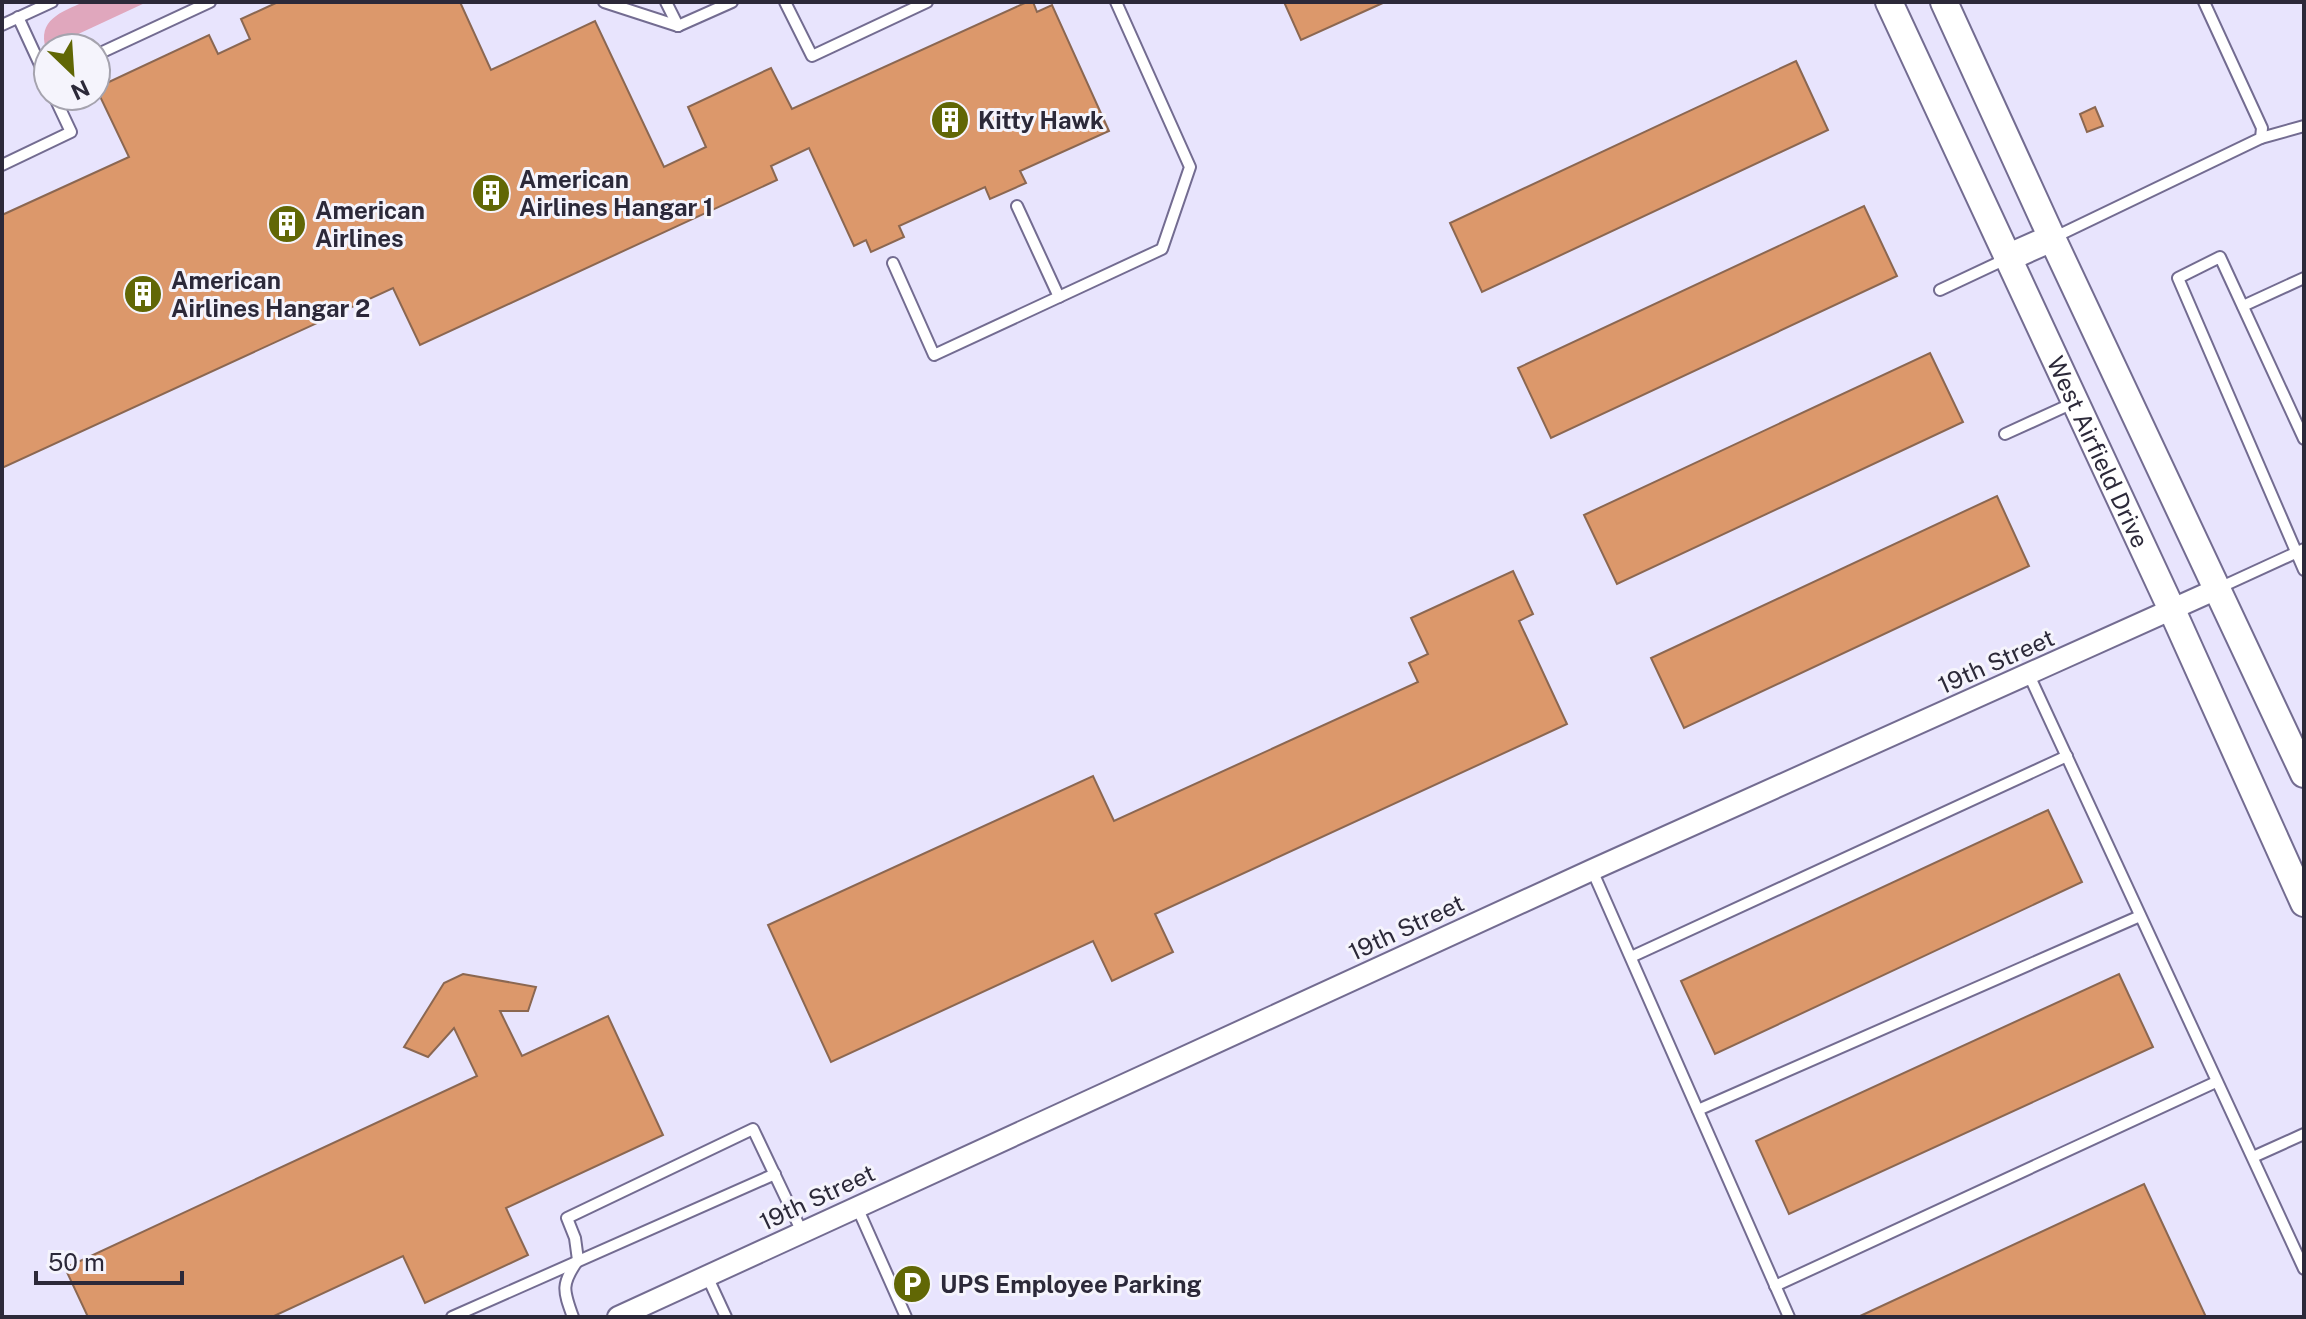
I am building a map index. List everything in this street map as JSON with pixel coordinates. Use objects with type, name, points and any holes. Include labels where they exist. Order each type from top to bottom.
[{"type":"street","name":"West Airfield Drive","points":[[1889,2],[2172,610],[2304,903]]},
{"type":"street","name":"West Airfield Drive","points":[[1944,2],[2304,774]]},
{"type":"street","points":[[2007,258],[2052,238]]},
{"type":"street","name":"19th Street","points":[[618,1317],[654,1305],[707,1276],[1592,870],[2217,589]]},
{"type":"lane","points":[[2,25],[52,2]]},
{"type":"lane","points":[[112,48],[210,2]]},
{"type":"lane","points":[[604,2],[678,26],[732,2]]},
{"type":"lane","points":[[666,2],[678,26]]},
{"type":"lane","points":[[785,2],[812,56],[927,2]]},
{"type":"lane","points":[[893,263],[934,355],[1162,249],[1190,167],[1116,2]]},
{"type":"lane","points":[[2204,2],[2262,128],[2261,138]]},
{"type":"lane","points":[[18,17],[32,47]]},
{"type":"lane","points":[[2,165],[71,132],[62,112]]},
{"type":"lane","points":[[2052,238],[2261,138],[2304,126]]},
{"type":"lane","points":[[1017,206],[1059,297]]},
{"type":"lane","points":[[2304,439],[2220,257],[2178,278],[2300,551],[2304,570]]},
{"type":"lane","points":[[1940,290],[2007,258]]},
{"type":"lane","points":[[2243,306],[2304,278]]},
{"type":"lane","points":[[2005,434],[2074,402]]},
{"type":"lane","points":[[2217,589],[2300,551]]},
{"type":"lane","points":[[2029,675],[2304,1269]]},
{"type":"lane","points":[[1631,957],[2067,756]]},
{"type":"lane","points":[[1592,870],[1789,1317]]},
{"type":"lane","points":[[1698,1110],[2140,916]]},
{"type":"lane","points":[[1775,1286],[2216,1082]]},
{"type":"lane","points":[[573,1317],[564,1294],[565,1279],[578,1260],[575,1238],[567,1218],[753,1129],[802,1232]]},
{"type":"lane","points":[[2253,1157],[2304,1134]]},
{"type":"lane","points":[[452,1317],[775,1174]]},
{"type":"lane","points":[[857,1207],[906,1317]]},
{"type":"lane","points":[[707,1276],[726,1317]]},
{"type":"shaded area","points":[[84,2],[147,2],[83,32],[45,32],[48,24],[59,14]]},
{"type":"building","points":[[278,2],[460,2],[491,70],[595,21],[664,167],[706,147],[688,107],[771,68],[792,109],[1027,2],[1033,2],[1037,12],[1052,5],[1109,131],[1020,171],[1026,183],[990,199],[985,187],[899,226],[904,237],[871,252],[866,240],[854,246],[809,148],[771,166],[777,180],[420,345],[393,288],[2,468],[2,215],[129,157],[107,112],[112,112],[112,80],[209,35],[218,54],[250,39],[241,19]]},
{"type":"building","points":[[1284,2],[1385,2],[1301,40]]},
{"type":"building","points":[[1796,61],[1828,130],[1482,292],[1450,223]]},
{"type":"building","points":[[2095,107],[2103,126],[2087,132],[2080,114]]},
{"type":"building","points":[[1864,206],[1897,276],[1551,438],[1518,368]]},
{"type":"building","points":[[1930,353],[1963,422],[1617,584],[1584,515]]},
{"type":"building","points":[[1997,496],[2029,566],[1684,728],[1651,658]]},
{"type":"building","points":[[1513,571],[1533,614],[1519,621],[1567,724],[1155,914],[1173,952],[1112,981],[1093,941],[831,1062],[768,925],[1093,776],[1114,821],[1418,682],[1409,663],[1428,654],[1411,618]]},
{"type":"building","points":[[2048,810],[2082,882],[1715,1054],[1681,981]]},
{"type":"building","points":[[463,974],[536,987],[528,1011],[500,1011],[522,1056],[608,1016],[663,1135],[506,1208],[528,1255],[425,1303],[403,1256],[272,1317],[88,1317],[65,1268],[477,1076],[454,1028],[428,1057],[404,1047],[444,983]]},
{"type":"building","points":[[2119,974],[2153,1047],[1789,1214],[1756,1141]]},
{"type":"building","points":[[2144,1184],[2206,1317],[1858,1317]]},
{"type":"place","name":"Kitty Hawk","points":[[950,120]]},
{"type":"place","name":"American Airlines Hangar 1","points":[[491,193]]},
{"type":"place","name":"American Airlines","points":[[287,224]]},
{"type":"place","name":"American Airlines Hangar 2","points":[[143,294]]},
{"type":"place","name":"UPS Employee Parking","points":[[912,1284]]}]
